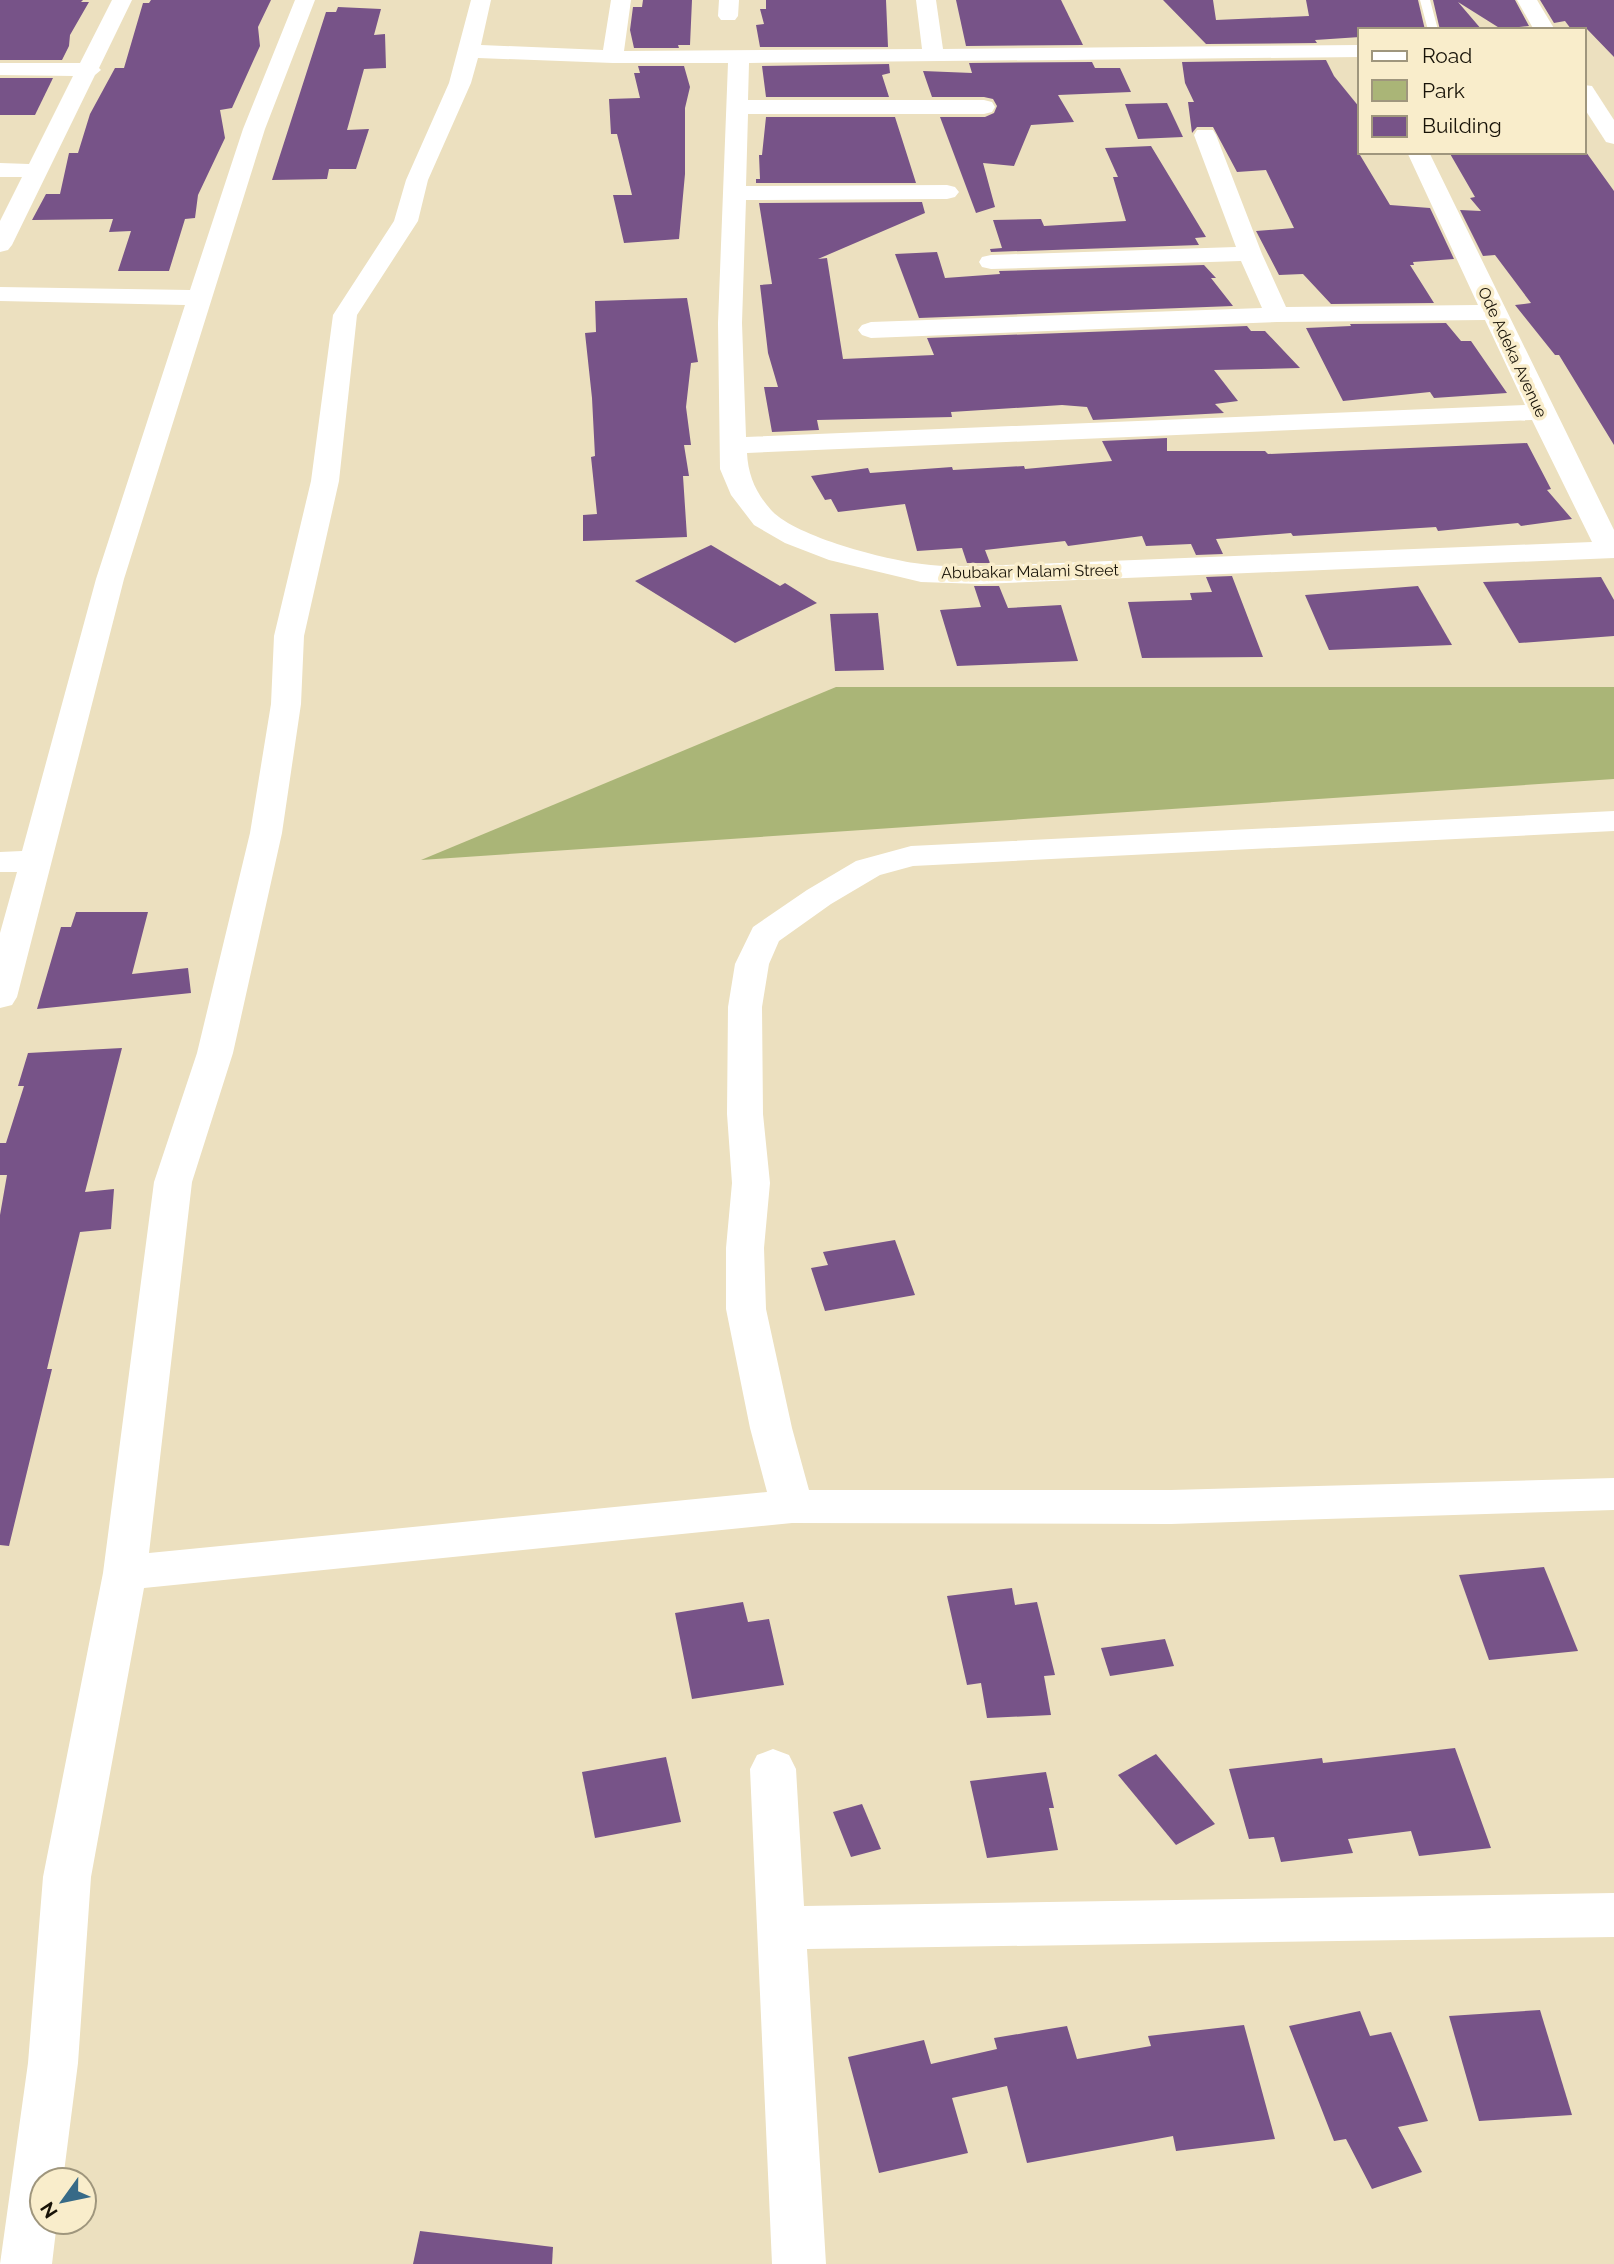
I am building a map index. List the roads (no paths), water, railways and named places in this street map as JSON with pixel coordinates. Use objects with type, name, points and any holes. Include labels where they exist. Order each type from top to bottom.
[{"type":"street","points":[[0,245],[90,70],[122,0]]},
{"type":"street","points":[[0,997],[110,579],[254,128],[305,0]]},
{"type":"street","points":[[25,2264],[53,2063],[67,1877],[125,1573],[173,1182],[215,1053],[265,833],[286,704],[289,636],[325,481],[345,315],[406,221],[417,180],[460,83],[481,0]]},
{"type":"street","points":[[613,57],[621,0]]},
{"type":"street","points":[[926,0],[933,55]]},
{"type":"street","points":[[1527,0],[1544,28]]},
{"type":"street","points":[[469,51],[613,57],[1358,51]]},
{"type":"street","name":"Abubakar Malami Street","points":[[739,57],[730,323],[734,469],[745,495],[764,519],[795,537],[839,554],[921,573],[981,575],[1612,550]]},
{"type":"street","points":[[0,69],[90,70]]},
{"type":"street","points":[[1586,94],[1614,137]]},
{"type":"street","points":[[736,107],[984,107]]},
{"type":"street","points":[[1205,135],[1250,254],[1277,315]]},
{"type":"street","name":"Ode Adeka Avenue","points":[[1419,154],[1541,412],[1612,550]]},
{"type":"street","points":[[0,170],[38,171]]},
{"type":"street","points":[[736,193],[947,192]]},
{"type":"street","points":[[991,262],[1250,254]]},
{"type":"street","points":[[0,294],[198,298]]},
{"type":"street","points":[[871,330],[1277,315],[1495,312]]},
{"type":"street","points":[[733,446],[1541,412]]},
{"type":"street","points":[[792,1506],[771,1428],[746,1309],[745,1248],[751,1183],[746,1114],[745,1007],[752,964],[765,935],[819,897],[868,868],[911,856],[1058,846],[1614,821]]},
{"type":"street","points":[[0,862],[36,861]]},
{"type":"street","points":[[125,1573],[792,1506],[1171,1507],[1614,1494]]},
{"type":"street","points":[[773,1769],[799,2264]]},
{"type":"street","points":[[782,1928],[1614,1915]]},
{"type":"lane","points":[[1425,0],[1432,28]]}]
